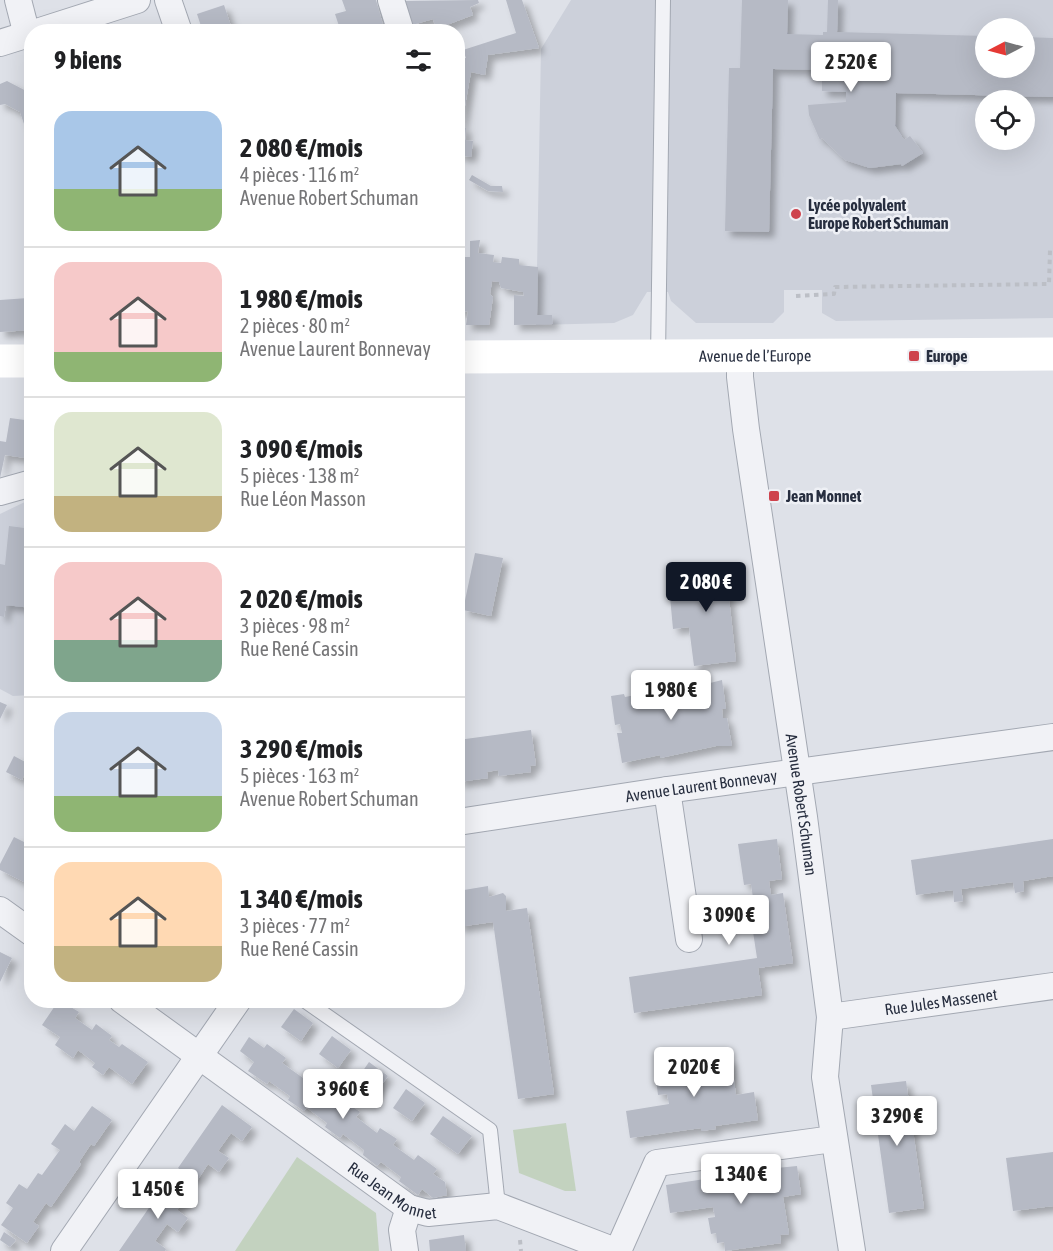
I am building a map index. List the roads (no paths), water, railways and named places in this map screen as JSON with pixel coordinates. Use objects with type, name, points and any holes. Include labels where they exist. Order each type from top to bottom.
[{"type":"main road","name":"Avenue de l’Europe","points":[[465,379],[1053,354]]},
{"type":"main road","name":"Avenue de l’Europe","points":[[465,357],[658,357],[740,367],[1053,376]]},
{"type":"main road","points":[[0,361],[24,361]]},
{"type":"main road","points":[[0,384],[24,384]]},
{"type":"street","points":[[18,0],[28,24]]},
{"type":"street","points":[[61,24],[137,0]]},
{"type":"street","points":[[168,0],[176,24]]},
{"type":"street","points":[[391,0],[398,24]]},
{"type":"street","points":[[0,43],[24,36]]},
{"type":"street","name":"Avenue Robert Schuman","points":[[740,367],[798,772],[830,1017],[825,1077],[852,1251]]},
{"type":"street","points":[[0,492],[24,485]]},
{"type":"street","name":"Avenue Laurent Bonnevay","points":[[465,821],[667,790],[1053,737]]},
{"type":"street","points":[[667,790],[689,939]]},
{"type":"street","points":[[0,910],[24,927]]},
{"type":"street","name":"Rue Jules Massenet","points":[[830,1017],[1053,986]]},
{"type":"street","name":"Rue Jean Monnet","points":[[133,1008],[409,1208],[428,1213],[498,1206],[616,1251]]},
{"type":"street","points":[[64,1251],[232,1008]]},
{"type":"street","points":[[616,1251],[657,1163],[834,1138]]},
{"type":"street","points":[[405,1251],[402,1230],[409,1208]]},
{"type":"lane","points":[[658,357],[663,0]]},
{"type":"lane","points":[[315,1008],[490,1130],[498,1206]]},
{"type":"place","name":"Lycée polyvalent Europe Robert Schuman","points":[[796,214]]},
{"type":"place","name":"Europe","points":[[914,356]]},
{"type":"place","name":"Jean Monnet","points":[[774,496]]}]
